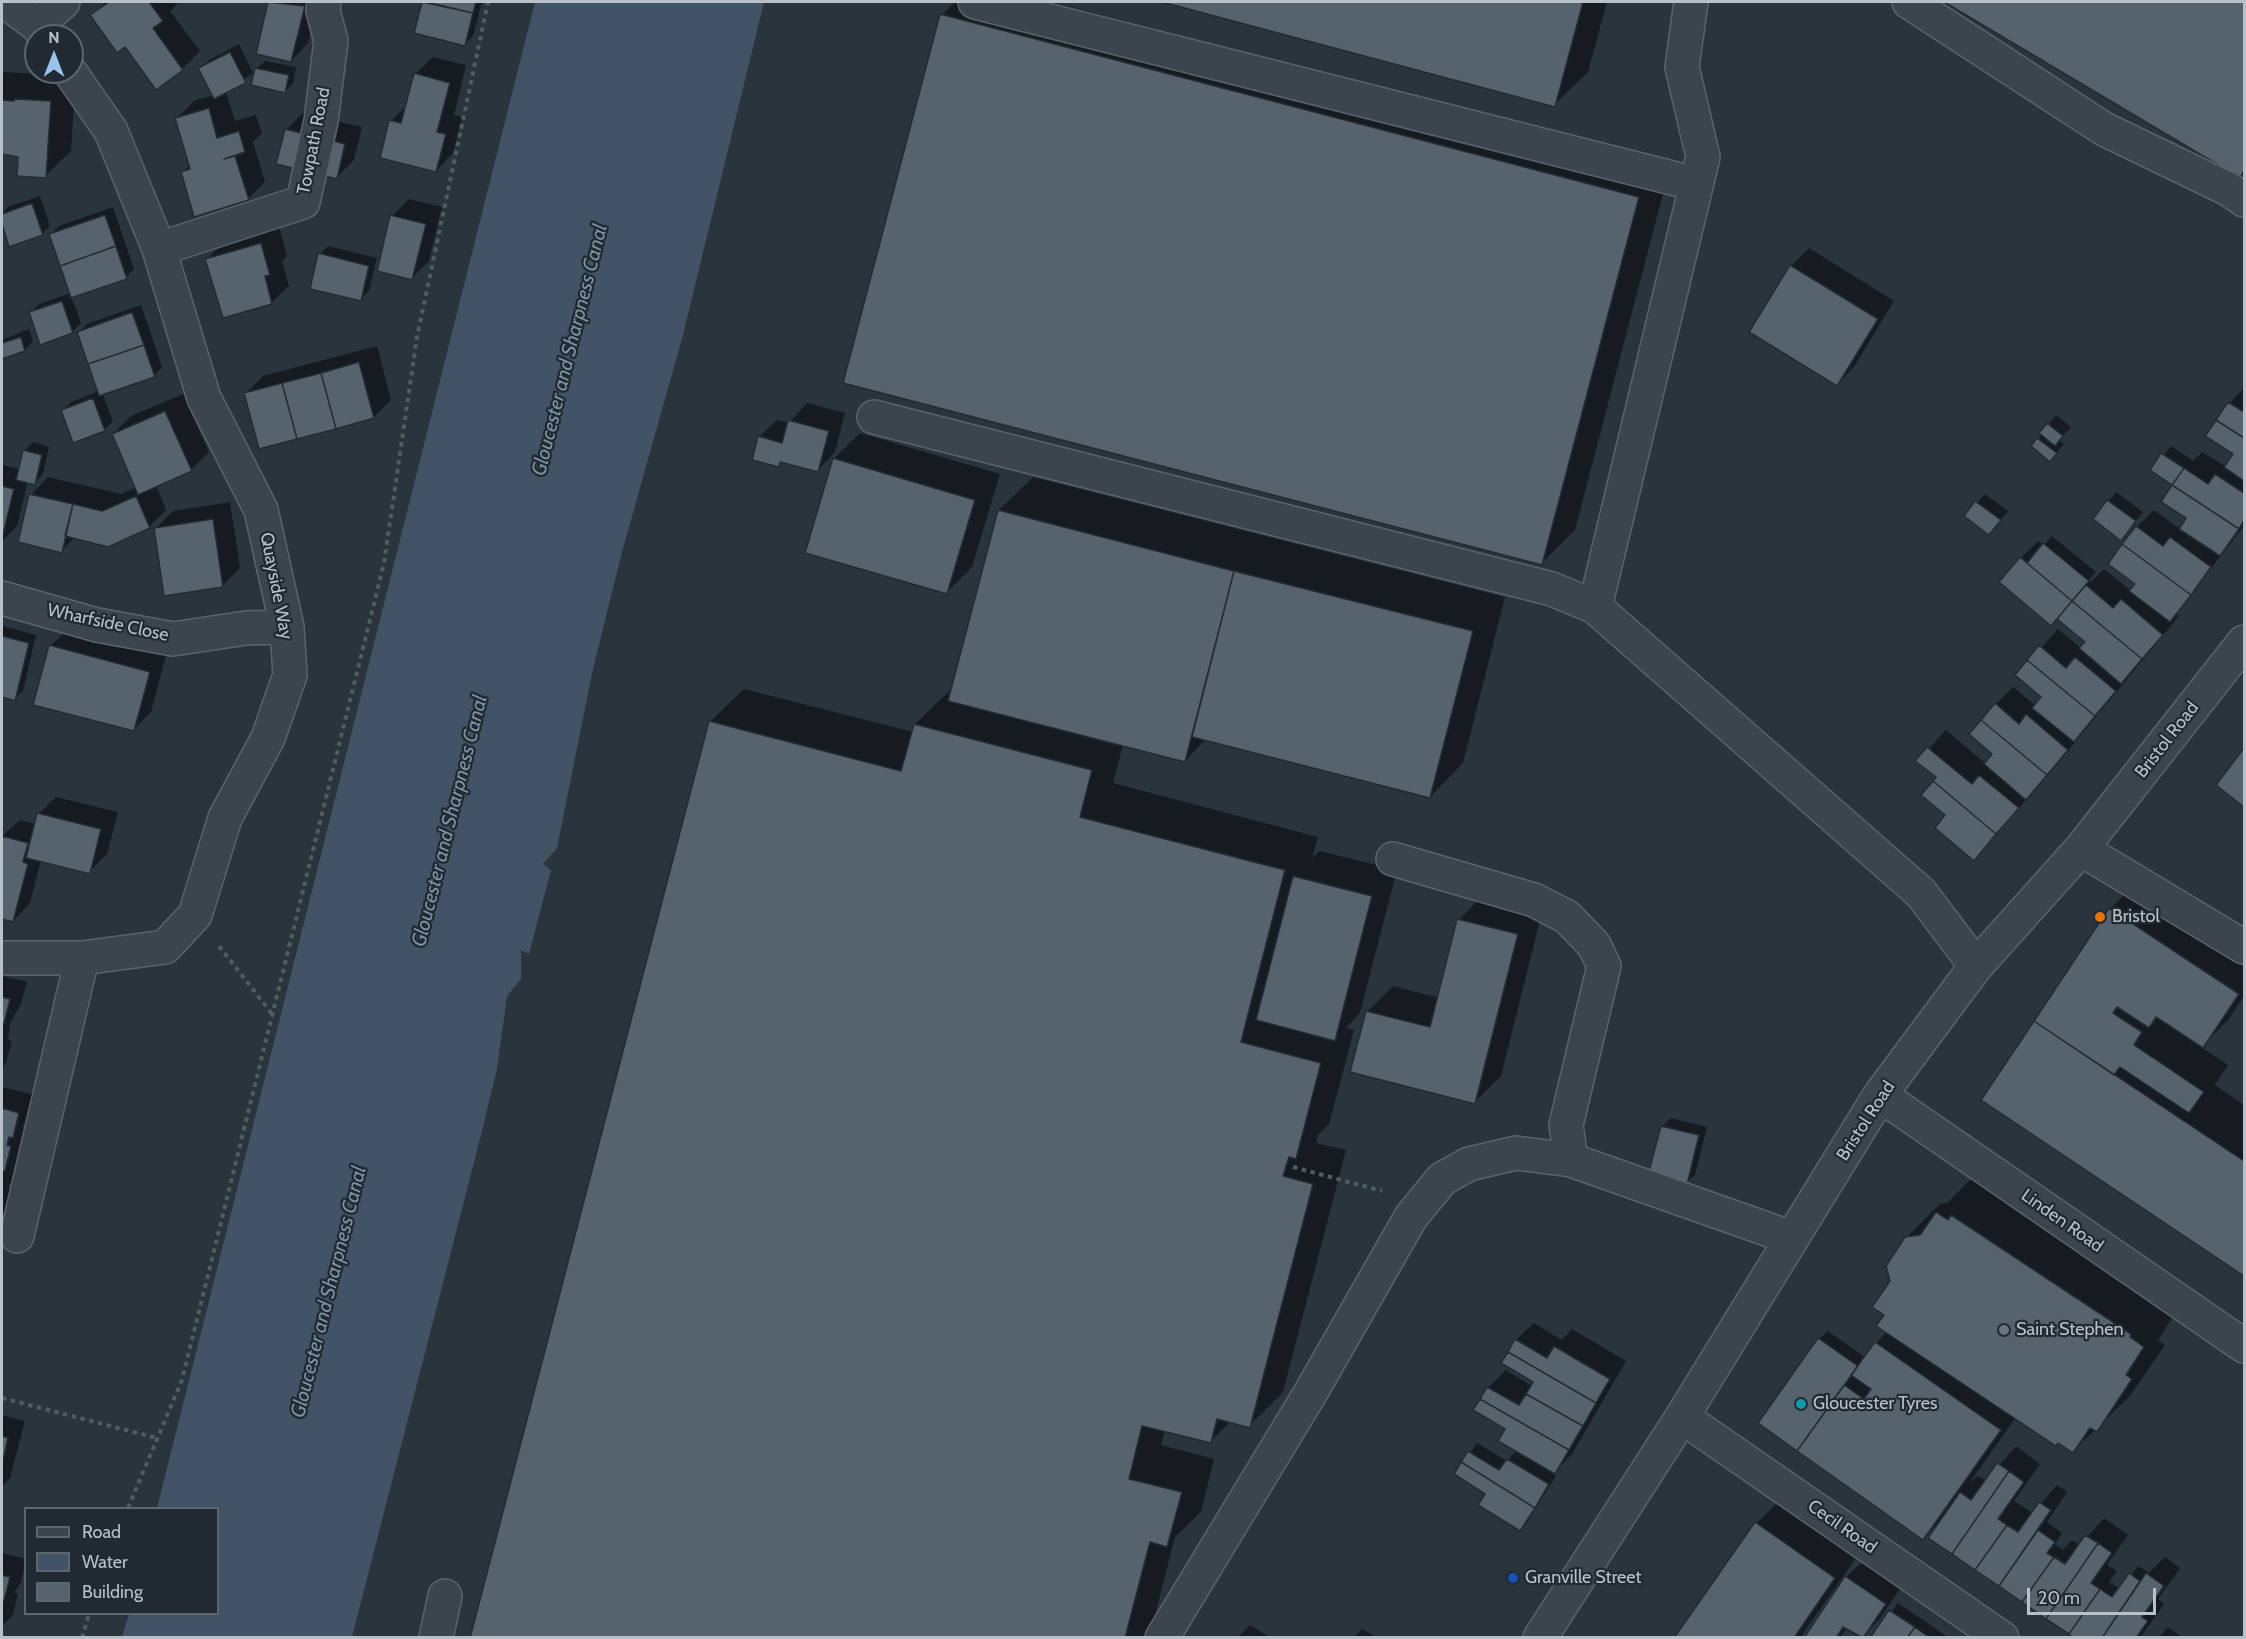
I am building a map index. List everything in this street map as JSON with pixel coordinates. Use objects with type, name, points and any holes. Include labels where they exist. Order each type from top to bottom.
[{"type":"street","points":[[6,2],[33,24]]},
{"type":"street","points":[[46,24],[63,2]]},
{"type":"street","name":"Towpath Road","points":[[159,249],[303,202],[321,121],[331,41],[323,11],[324,2]]},
{"type":"street","points":[[975,2],[1696,184]]},
{"type":"street","points":[[1594,607],[1702,157],[1682,68],[1691,2]]},
{"type":"street","points":[[1909,2],[2103,129],[2228,189],[2244,200]]},
{"type":"street","name":"Quayside Way","points":[[2,958],[82,958],[165,947],[195,915],[225,818],[268,738],[290,675],[287,627],[261,510],[204,398],[159,249],[111,131],[78,84]]},
{"type":"street","points":[[874,417],[1552,589],[1594,607],[1921,893],[1976,966]]},
{"type":"street","name":"Wharfside Close","points":[[2,598],[97,625],[173,639],[246,628],[287,627]]},
{"type":"street","name":"Bristol Road","points":[[1540,1638],[1682,1417],[1880,1095],[1976,966],[2081,849],[2244,642]]},
{"type":"street","points":[[2081,849],[2244,947]]},
{"type":"street","points":[[1393,859],[1534,900],[1568,917],[1594,945],[1604,966],[1566,1125],[1571,1160]]},
{"type":"street","points":[[16,1236],[82,958]]},
{"type":"street","name":"Linden Road","points":[[1880,1095],[2244,1347]]},
{"type":"street","points":[[1162,1638],[1311,1392],[1411,1217],[1442,1179],[1469,1164],[1516,1154],[1571,1160],[1792,1238]]},
{"type":"street","name":"Cecil Road","points":[[1682,1417],[2002,1638]]},
{"type":"street","points":[[436,1638],[445,1596]]},
{"type":"path","points":[[129,1507],[182,1380],[384,564],[417,337],[488,2]]},
{"type":"path","points":[[195,915],[273,1014]]},
{"type":"path","points":[[1293,1167],[1423,1202]]},
{"type":"path","points":[[2,1398],[158,1438]]},
{"type":"path","points":[[82,1638],[89,1615]]},
{"type":"water","name":"Gloucester and Sharpness Canal","points":[[535,2],[764,2],[683,335],[622,552],[593,669],[557,848],[543,864],[551,870],[529,954],[521,950],[521,979],[507,996],[497,1069],[352,1637],[122,1637],[129,1615],[219,1615],[219,1507],[157,1507]]},
{"type":"building","points":[[109,2],[149,2],[163,21],[153,28],[183,70],[156,90],[125,47],[117,53],[90,15]]},
{"type":"building","points":[[268,2],[305,6],[291,62],[256,54]]},
{"type":"building","points":[[422,2],[473,13],[465,46],[414,33]]},
{"type":"building","points":[[426,2],[476,2],[473,13]]},
{"type":"building","points":[[1162,2],[1583,2],[1555,107]]},
{"type":"building","points":[[1944,2],[2244,2],[2244,170],[2240,178]]},
{"type":"building","points":[[940,14],[1639,197],[1542,565],[843,383]]},
{"type":"building","points":[[230,52],[246,83],[214,99],[198,68]]},
{"type":"building","points":[[255,68],[289,75],[285,93],[251,85]]},
{"type":"building","points":[[414,73],[450,83],[437,132],[446,134],[436,172],[380,158],[389,120],[401,123]]},
{"type":"building","points":[[15,99],[51,101],[46,178],[17,176],[18,157],[2,154],[2,100],[14,101]]},
{"type":"building","points":[[209,108],[217,138],[239,131],[245,152],[224,159],[235,156],[249,200],[194,217],[181,172],[190,169],[175,118]]},
{"type":"building","points":[[285,129],[345,144],[337,179],[276,164]]},
{"type":"building","points":[[32,203],[43,235],[9,247],[2,224],[2,214]]},
{"type":"building","points":[[105,215],[116,246],[60,266],[49,234]]},
{"type":"building","points":[[390,215],[426,224],[412,280],[377,271]]},
{"type":"building","points":[[261,243],[270,275],[265,276],[272,304],[223,318],[205,259]]},
{"type":"building","points":[[116,246],[127,279],[71,298],[60,266]]},
{"type":"building","points":[[318,253],[369,266],[361,301],[310,289]]},
{"type":"building","points":[[1790,265],[1878,319],[1837,386],[1749,332]]},
{"type":"building","points":[[62,301],[73,333],[40,345],[29,312]]},
{"type":"building","points":[[132,312],[144,345],[88,364],[77,332]]},
{"type":"building","points":[[21,337],[25,351],[2,359],[2,343]]},
{"type":"building","points":[[144,345],[155,377],[99,396],[88,364]]},
{"type":"building","points":[[359,362],[374,418],[336,429],[321,373]]},
{"type":"building","points":[[321,373],[336,429],[297,439],[282,383]]},
{"type":"building","points":[[282,383],[297,439],[259,449],[244,393]]},
{"type":"building","points":[[93,398],[105,431],[73,443],[61,410]]},
{"type":"building","points":[[2228,402],[2244,412],[2244,438],[2216,420]]},
{"type":"building","points":[[165,411],[192,471],[138,495],[112,434]]},
{"type":"building","points":[[788,420],[829,431],[818,472],[780,462],[779,467],[752,460],[758,436],[782,443]]},
{"type":"building","points":[[2216,420],[2244,438],[2244,481],[2224,467],[2233,454],[2205,436]]},
{"type":"building","points":[[2047,423],[2063,436],[2055,446],[2039,433]]},
{"type":"building","points":[[2037,438],[2057,453],[2050,462],[2031,446]]},
{"type":"building","points":[[23,450],[42,455],[35,485],[16,480]]},
{"type":"building","points":[[2161,453],[2184,468],[2172,485],[2150,470]]},
{"type":"building","points":[[833,458],[975,500],[947,594],[805,553]]},
{"type":"building","points":[[2184,468],[2208,484],[2215,474],[2244,493],[2244,520],[2239,529],[2172,485]]},
{"type":"building","points":[[2172,485],[2239,529],[2220,556],[2179,529],[2186,518],[2161,502]]},
{"type":"building","points":[[2,486],[14,489],[2,539]]},
{"type":"building","points":[[29,494],[73,504],[62,553],[18,542]]},
{"type":"building","points":[[136,496],[150,528],[108,547],[65,536],[73,504],[102,511]]},
{"type":"building","points":[[2107,500],[2136,521],[2121,541],[2093,519]]},
{"type":"building","points":[[1975,501],[2001,520],[1989,535],[1964,516]]},
{"type":"building","points":[[998,510],[1234,571],[1185,762],[948,701]]},
{"type":"building","points":[[213,519],[223,587],[164,596],[154,528]]},
{"type":"building","points":[[2136,526],[2163,546],[2170,537],[2211,567],[2191,595],[2122,544]]},
{"type":"building","points":[[2043,543],[2089,581],[2072,601],[2027,563]]},
{"type":"building","points":[[2122,544],[2191,595],[2170,622],[2129,591],[2135,584],[2108,564]]},
{"type":"building","points":[[2020,557],[2072,601],[2051,626],[1999,582]]},
{"type":"building","points":[[1234,571],[1473,631],[1430,798],[1192,737]]},
{"type":"building","points":[[2086,585],[2113,608],[2121,599],[2163,635],[2142,659],[2072,601]]},
{"type":"building","points":[[2072,601],[2142,659],[2121,684],[2079,648],[2085,642],[2057,619]]},
{"type":"building","points":[[2,636],[29,643],[15,701],[2,697]]},
{"type":"building","points":[[49,645],[150,672],[134,731],[33,705]]},
{"type":"building","points":[[2039,645],[2066,668],[2075,657],[2116,691],[2095,716],[2027,660]]},
{"type":"building","points":[[2027,660],[2095,716],[2074,742],[2032,708],[2041,697],[2015,675]]},
{"type":"building","points":[[1995,703],[2019,724],[2026,714],[2068,750],[2047,775],[1981,720]]},
{"type":"building","points":[[1981,720],[2047,775],[2026,800],[1984,764],[1992,754],[1969,734]]},
{"type":"building","points":[[709,721],[901,771],[914,724],[1092,770],[1080,817],[1285,870],[1241,1042],[1321,1063],[1296,1159],[1289,1157],[1283,1176],[1313,1184],[1250,1428],[1217,1419],[1211,1443],[1142,1426],[1129,1479],[1182,1492],[1167,1547],[1150,1542],[1125,1638],[470,1638]]},
{"type":"building","points":[[1927,747],[1972,784],[1979,775],[2019,808],[1996,834],[1933,781],[1936,777],[1915,761]]},
{"type":"building","points":[[2244,748],[2244,807],[2216,785]]},
{"type":"building","points":[[1933,781],[1996,834],[1974,861],[1935,828],[1945,815],[1921,795]]},
{"type":"building","points":[[37,813],[101,829],[90,874],[26,858]]},
{"type":"building","points":[[2,836],[28,843],[23,862],[28,864],[13,922],[2,919]]},
{"type":"building","points":[[1293,876],[1372,896],[1335,1041],[1256,1020]]},
{"type":"building","points":[[2109,908],[2239,994],[2203,1048],[2156,1017],[2149,1028],[2117,1007],[2113,1013],[2142,1032],[2134,1045],[2204,1092],[2189,1113],[2120,1067],[2114,1075],[2034,1021]]},
{"type":"building","points":[[1457,919],[1518,934],[1475,1104],[1350,1072],[1366,1011],[1430,1027]]},
{"type":"building","points":[[2,997],[10,999],[4,1024],[2,1023]]},
{"type":"building","points":[[2034,1021],[2244,1161],[2244,1276],[1981,1100]]},
{"type":"building","points":[[2,1108],[19,1113],[13,1138],[9,1137],[7,1145],[11,1146],[5,1171],[2,1171]]},
{"type":"building","points":[[1661,1126],[1699,1135],[1687,1185],[1648,1175]]},
{"type":"building","name":"Saint Stephen","points":[[1936,1212],[1948,1220],[1951,1215],[2131,1334],[2130,1337],[2144,1347],[2126,1375],[2132,1379],[2097,1432],[2090,1428],[2073,1453],[2058,1443],[2056,1446],[1876,1326],[1884,1315],[1872,1307],[1890,1281],[1886,1266],[1905,1237],[1920,1235]]},
{"type":"building","name":"Gloucester Tyres","points":[[1818,1338],[1858,1366],[1797,1451],[1758,1423]]},
{"type":"building","points":[[1515,1339],[1547,1358],[1554,1346],[1610,1379],[1596,1403],[1508,1352]]},
{"type":"building","points":[[1875,1342],[2001,1430],[1923,1540],[1797,1451],[1844,1385],[1864,1399],[1871,1389],[1851,1375]]},
{"type":"building","points":[[1508,1352],[1596,1403],[1583,1426],[1526,1394],[1533,1382],[1501,1363]]},
{"type":"building","points":[[1487,1387],[1519,1405],[1526,1394],[1583,1426],[1569,1450],[1480,1399]]},
{"type":"building","points":[[1480,1399],[1569,1450],[1555,1474],[1498,1441],[1505,1429],[1473,1410]]},
{"type":"building","points":[[2,1436],[8,1438],[2,1465]]},
{"type":"building","points":[[1468,1451],[1499,1470],[1507,1459],[1549,1484],[1535,1508],[1461,1462]]},
{"type":"building","points":[[1461,1462],[1535,1508],[1520,1531],[1478,1505],[1485,1494],[1454,1474]]},
{"type":"building","points":[[1997,1463],[2009,1471],[1952,1554],[1928,1538],[1960,1492],[1971,1500]]},
{"type":"building","points":[[2009,1471],[2024,1482],[1998,1519],[2007,1525],[1975,1570],[1952,1554]]},
{"type":"building","points":[[2039,1502],[2051,1510],[1999,1586],[1975,1570],[2007,1525],[2018,1532]]},
{"type":"building","points":[[1755,1522],[1835,1578],[1794,1638],[1674,1638]]},
{"type":"building","points":[[2038,1530],[2055,1542],[2047,1553],[2054,1557],[2022,1602],[1999,1586]]},
{"type":"building","points":[[2085,1535],[2098,1543],[2046,1619],[2022,1602],[2054,1557],[2065,1564]]},
{"type":"building","points":[[2098,1543],[2112,1553],[2091,1583],[2100,1589],[2069,1634],[2046,1619]]},
{"type":"building","points":[[2129,1573],[2140,1581],[2102,1638],[2073,1638],[2069,1634],[2100,1589],[2112,1597]]},
{"type":"building","points":[[2146,1573],[2164,1586],[2142,1617],[2148,1621],[2136,1638],[2102,1638]]},
{"type":"building","points":[[2,1575],[10,1577],[4,1601],[2,1601]]},
{"type":"building","points":[[1845,1576],[1886,1604],[1863,1638],[1843,1627],[1836,1638],[1804,1638]]},
{"type":"building","points":[[1889,1610],[1915,1627],[1907,1638],[1870,1638]]},
{"type":"building","points":[[1915,1627],[1930,1638],[1907,1638]]},
{"type":"place","name":"Bristol","points":[[2100,917]]},
{"type":"place","name":"Saint Stephen","points":[[2004,1330]]},
{"type":"place","name":"Gloucester Tyres","points":[[1801,1404]]},
{"type":"place","name":"Granville Street","points":[[1513,1578]]}]
